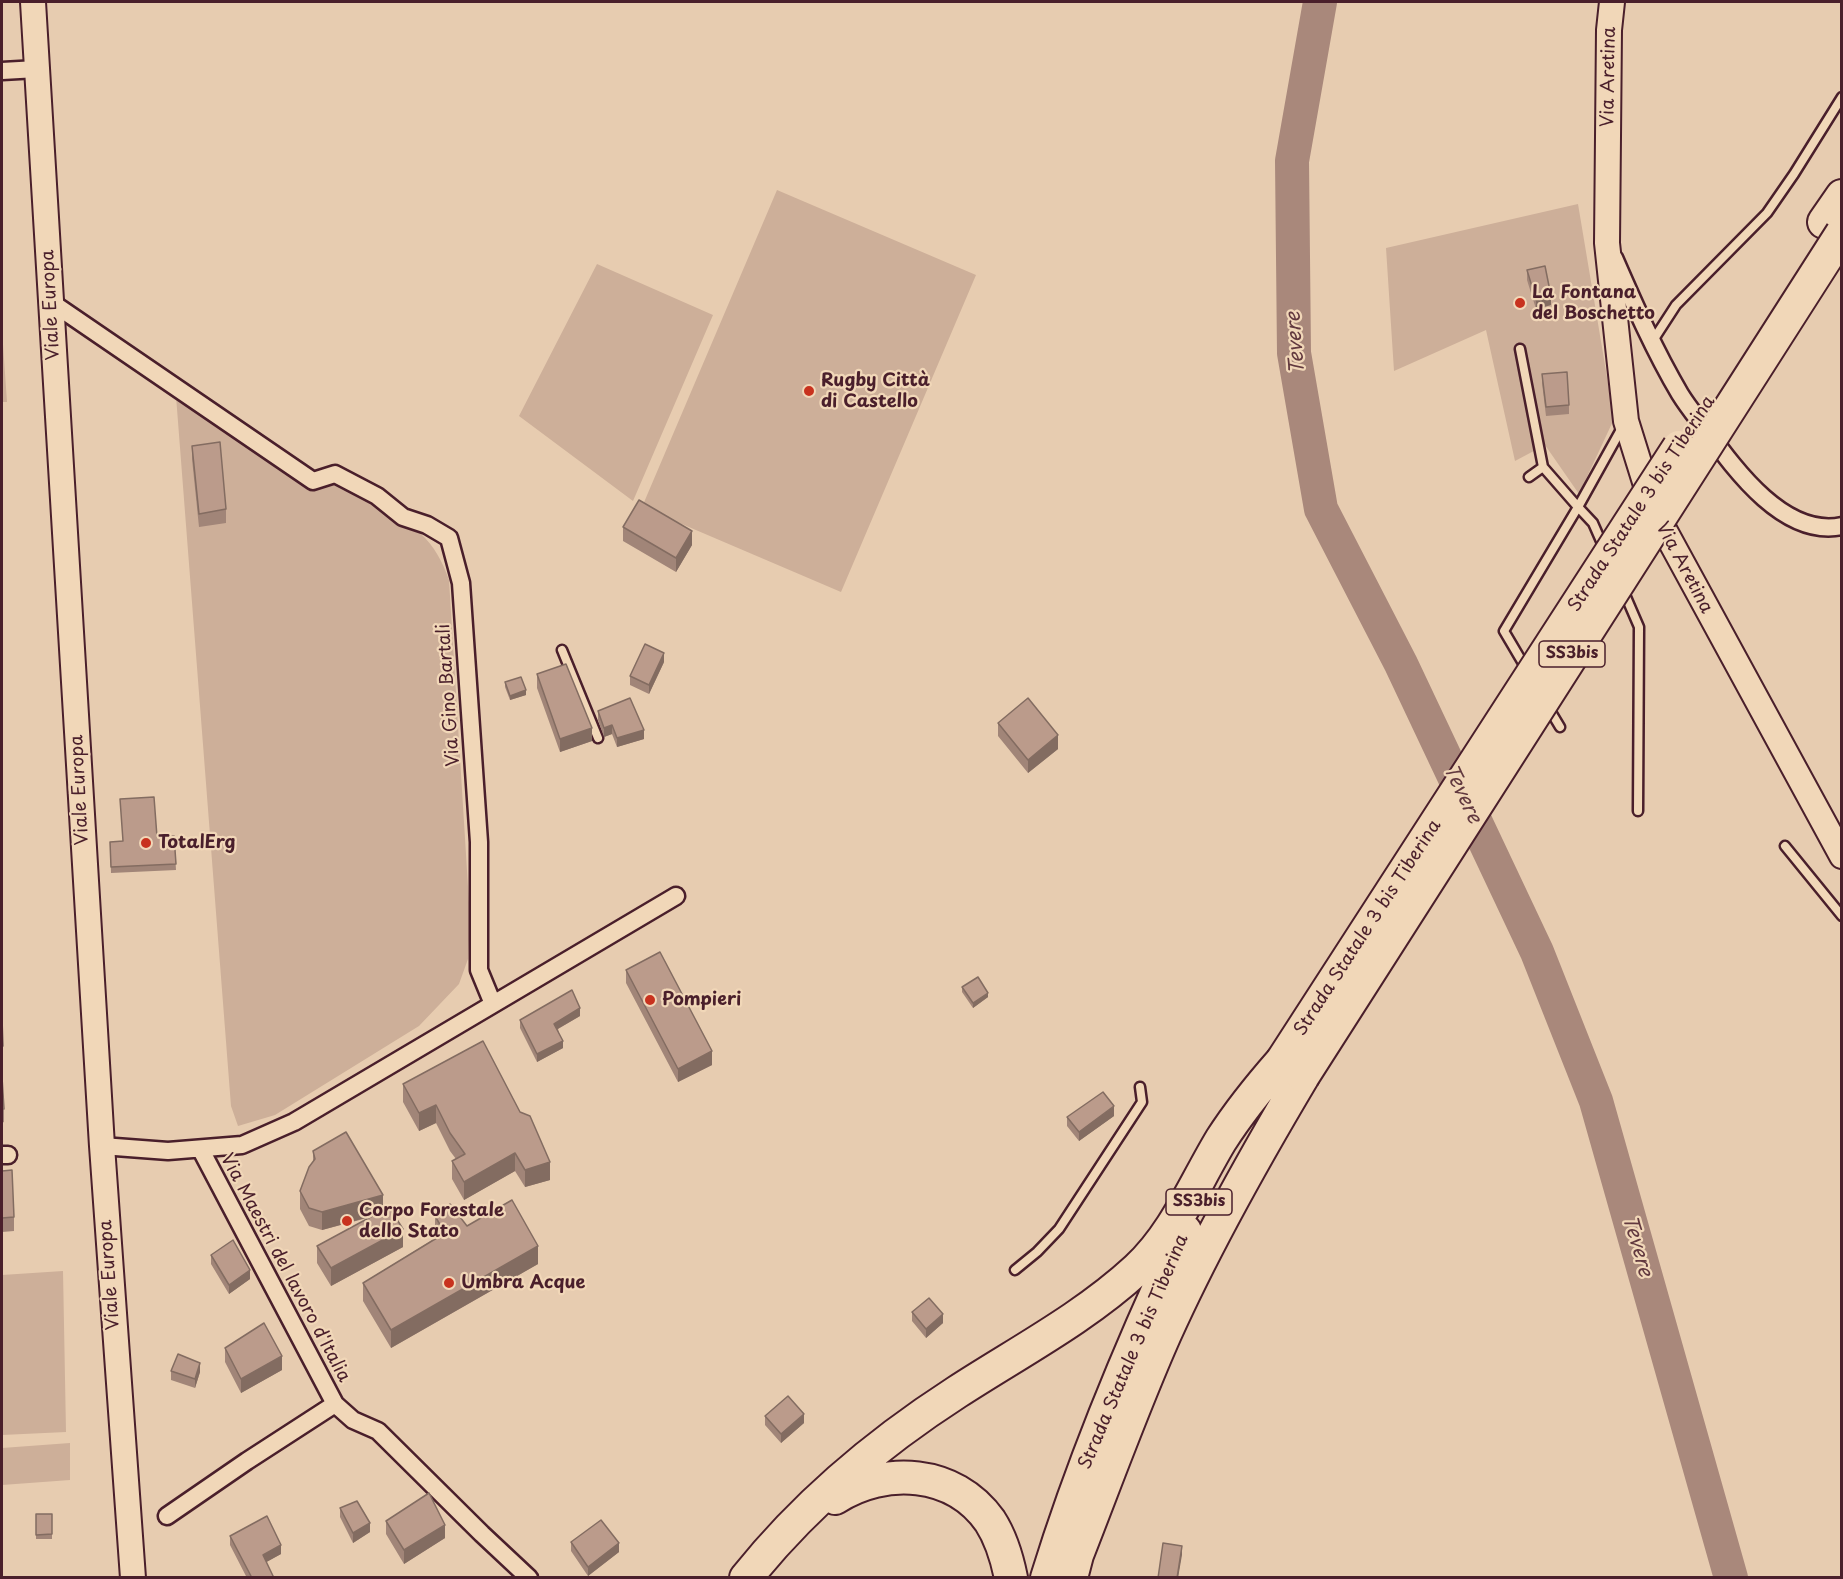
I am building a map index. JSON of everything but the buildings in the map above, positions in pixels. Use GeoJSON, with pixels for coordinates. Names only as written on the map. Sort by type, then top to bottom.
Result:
{"type":"FeatureCollection","features":[{"type":"Feature","properties":{"kind":"highway","name":"Strada Statale 3 bis Tiberina"},"geometry":{"type":"LineString","coordinates":[[1074,1570],[1142,1356],[1211,1178],[1292,1068],[1833,228],[1842,195]]}},
{"type":"Feature","properties":{"kind":"highway"},"geometry":{"type":"LineString","coordinates":[[746,1578],[797,1522],[884,1443],[955,1393],[1088,1308],[1139,1267],[1168,1233],[1233,1122],[1292,1068]]}},
{"type":"Feature","properties":{"kind":"highway","name":"Strada Statale 3 bis Tiberina"},"geometry":{"type":"LineString","coordinates":[[1047,1578],[1074,1495],[1142,1356]]}},
{"type":"Feature","properties":{"kind":"highway"},"geometry":{"type":"LineString","coordinates":[[797,1522],[840,1495],[879,1478],[901,1476],[933,1481],[950,1487],[972,1502],[991,1523],[1003,1549],[1011,1578]]}},
{"type":"Feature","properties":{"kind":"main road","name":"Viale Europa"},"geometry":{"type":"LineString","coordinates":[[33,2],[102,1146],[133,1578]]}},
{"type":"Feature","properties":{"kind":"main road","name":"Via Aretina"},"geometry":{"type":"LineString","coordinates":[[1612,2],[1607,243],[1626,421],[1654,511],[1842,856]]}},
{"type":"Feature","properties":{"kind":"street"},"geometry":{"type":"LineString","coordinates":[[2,71],[37,69]]}},
{"type":"Feature","properties":{"kind":"street"},"geometry":{"type":"LineString","coordinates":[[1607,243],[1651,342],[1681,396],[1729,460],[1762,497],[1797,520],[1821,528],[1842,526]]}},
{"type":"Feature","properties":{"kind":"street","name":"Via Gino Bartali"},"geometry":{"type":"LineString","coordinates":[[51,302],[313,481],[335,474],[377,496],[403,517],[427,525],[449,538],[461,584],[478,842],[479,970],[493,1004]]}},
{"type":"Feature","properties":{"kind":"street"},"geometry":{"type":"LineString","coordinates":[[102,1146],[168,1151],[242,1145],[294,1122],[676,896]]}},
{"type":"Feature","properties":{"kind":"street","name":"Via Maestri del lavoro d'Italia"},"geometry":{"type":"LineString","coordinates":[[201,1150],[335,1404],[353,1420],[378,1431],[402,1452],[446,1499],[529,1578]]}},
{"type":"Feature","properties":{"kind":"street","name":"Via Maestri del lavoro d'Italia"},"geometry":{"type":"LineString","coordinates":[[167,1516],[335,1404]]}},
{"type":"Feature","properties":{"kind":"lane"},"geometry":{"type":"LineString","coordinates":[[1651,342],[1676,305],[1767,213],[1842,97]]}},
{"type":"Feature","properties":{"kind":"lane"},"geometry":{"type":"LineString","coordinates":[[1520,350],[1543,467],[1593,523],[1611,565]]}},
{"type":"Feature","properties":{"kind":"lane"},"geometry":{"type":"LineString","coordinates":[[1560,727],[1504,631],[1626,421]]}},
{"type":"Feature","properties":{"kind":"lane"},"geometry":{"type":"LineString","coordinates":[[1530,477],[1543,467]]}},
{"type":"Feature","properties":{"kind":"lane"},"geometry":{"type":"LineString","coordinates":[[1616,575],[1639,627],[1638,811]]}},
{"type":"Feature","properties":{"kind":"lane"},"geometry":{"type":"LineString","coordinates":[[562,650],[598,738]]}},
{"type":"Feature","properties":{"kind":"lane"},"geometry":{"type":"LineString","coordinates":[[1785,846],[1842,916]]}},
{"type":"Feature","properties":{"kind":"lane"},"geometry":{"type":"LineString","coordinates":[[1015,1270],[1037,1252],[1059,1229],[1142,1102],[1140,1087]]}},
{"type":"Feature","properties":{"kind":"shaded area","name":"Rugby Città di Castello"},"geometry":{"type":"Polygon","coordinates":[[[777,190],[976,275],[841,592],[642,507],[777,190]]]}},
{"type":"Feature","properties":{"kind":"shaded area"},"geometry":{"type":"Polygon","coordinates":[[[1578,204],[1614,419],[1579,494],[1545,445],[1515,461],[1486,330],[1394,371],[1386,248],[1578,204]]]}},
{"type":"Feature","properties":{"kind":"shaded area"},"geometry":{"type":"Polygon","coordinates":[[[597,264],[713,315],[633,501],[519,416],[597,264]]]}},
{"type":"Feature","properties":{"kind":"shaded area"},"geometry":{"type":"Polygon","coordinates":[[[2,330],[7,402],[2,402],[2,330]]]}},
{"type":"Feature","properties":{"kind":"shaded area"},"geometry":{"type":"Polygon","coordinates":[[[176,396],[411,525],[434,549],[449,580],[470,919],[468,959],[459,984],[419,1026],[275,1115],[238,1126],[231,1106],[176,396]]]}},
{"type":"Feature","properties":{"kind":"shaded area"},"geometry":{"type":"Polygon","coordinates":[[[63,1271],[66,1432],[2,1435],[2,1275],[63,1271]]]}},
{"type":"Feature","properties":{"kind":"shaded area"},"geometry":{"type":"Polygon","coordinates":[[[70,1443],[70,1480],[2,1485],[2,1448],[70,1443]]]}},
{"type":"Feature","properties":{"kind":"waterway","name":"Tevere"},"geometry":{"type":"LineString","coordinates":[[1320,2],[1292,161],[1294,353],[1321,509],[1401,664],[1537,952],[1596,1101],[1731,1578]]}},
{"type":"Feature","properties":{"kind":"place","name":"La Fontana del Boschetto"},"geometry":{"type":"Point","coordinates":[1520,303]}},
{"type":"Feature","properties":{"kind":"place","name":"Rugby Città di Castello"},"geometry":{"type":"Point","coordinates":[809,391]}},
{"type":"Feature","properties":{"kind":"place","name":"TotalErg"},"geometry":{"type":"Point","coordinates":[146,843]}},
{"type":"Feature","properties":{"kind":"place","name":"Pompieri"},"geometry":{"type":"Point","coordinates":[650,1000]}},
{"type":"Feature","properties":{"kind":"place","name":"Corpo Forestale dello Stato"},"geometry":{"type":"Point","coordinates":[347,1221]}},
{"type":"Feature","properties":{"kind":"place","name":"Umbra Acque"},"geometry":{"type":"Point","coordinates":[449,1283]}}]}
